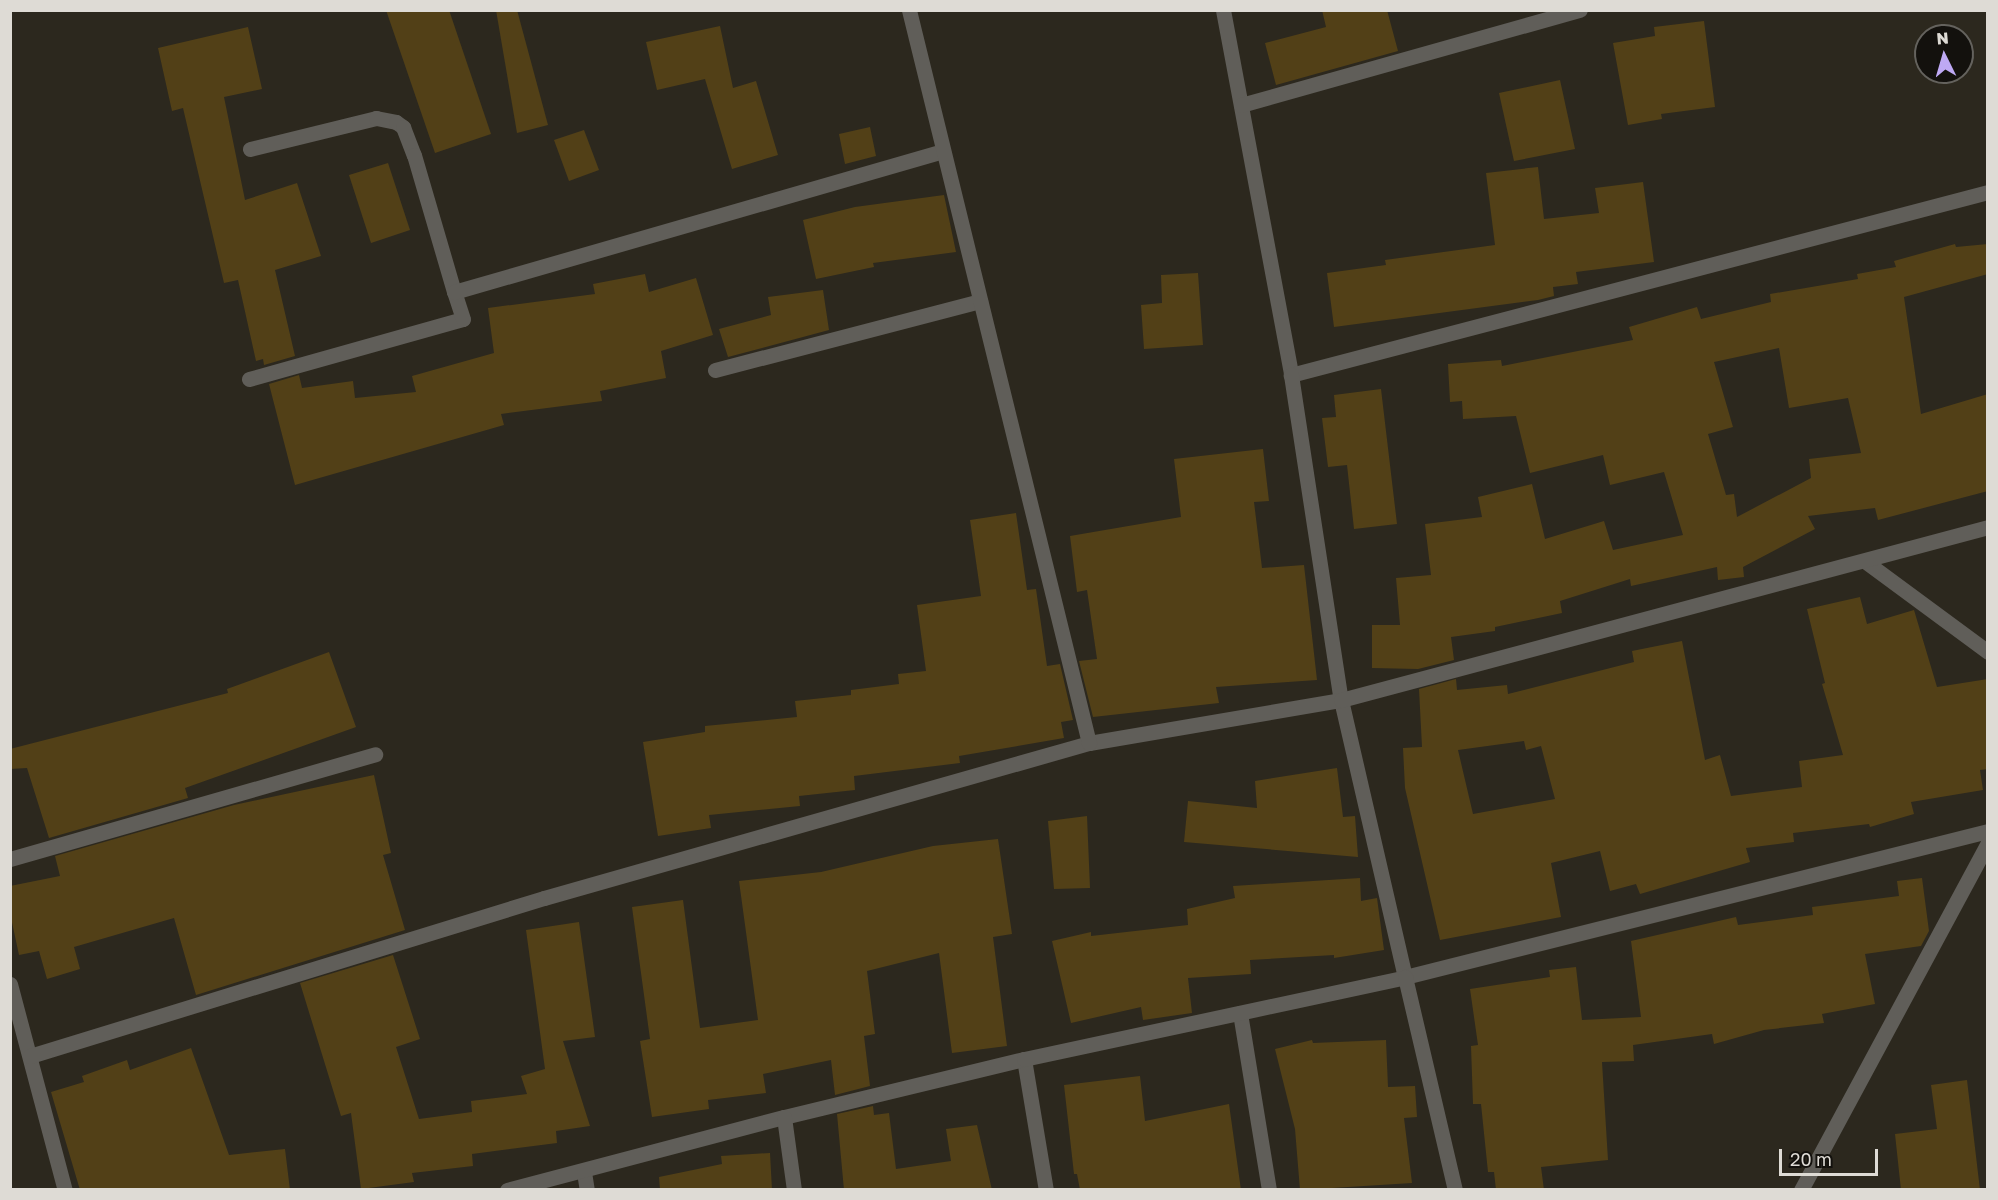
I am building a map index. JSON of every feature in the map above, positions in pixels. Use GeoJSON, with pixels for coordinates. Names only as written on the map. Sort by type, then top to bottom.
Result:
{"type":"FeatureCollection","features":[{"type":"Feature","properties":{"kind":"street"},"geometry":{"type":"LineString","coordinates":[[909,10],[1089,743]]}},
{"type":"Feature","properties":{"kind":"street"},"geometry":{"type":"LineString","coordinates":[[1223,10],[1291,375],[1341,700],[1455,1190]]}},
{"type":"Feature","properties":{"kind":"street"},"geometry":{"type":"LineString","coordinates":[[1241,105],[1580,10]]}},
{"type":"Feature","properties":{"kind":"street"},"geometry":{"type":"LineString","coordinates":[[249,379],[463,319],[414,155],[403,127],[396,122],[376,117],[250,149]]}},
{"type":"Feature","properties":{"kind":"street"},"geometry":{"type":"LineString","coordinates":[[454,292],[943,151]]}},
{"type":"Feature","properties":{"kind":"street"},"geometry":{"type":"LineString","coordinates":[[1291,375],[1988,192]]}},
{"type":"Feature","properties":{"kind":"street"},"geometry":{"type":"LineString","coordinates":[[715,370],[980,300]]}},
{"type":"Feature","properties":{"kind":"street"},"geometry":{"type":"LineString","coordinates":[[30,1056],[544,898],[1089,743],[1341,700],[1866,562],[1988,527]]}},
{"type":"Feature","properties":{"kind":"street"},"geometry":{"type":"LineString","coordinates":[[1866,562],[1988,652]]}},
{"type":"Feature","properties":{"kind":"street"},"geometry":{"type":"LineString","coordinates":[[10,859],[375,754]]}},
{"type":"Feature","properties":{"kind":"street"},"geometry":{"type":"LineString","coordinates":[[507,1190],[584,1172],[784,1117],[1024,1059],[1405,977],[1988,831]]}},
{"type":"Feature","properties":{"kind":"street"},"geometry":{"type":"LineString","coordinates":[[1801,1190],[1988,843]]}},
{"type":"Feature","properties":{"kind":"street"},"geometry":{"type":"LineString","coordinates":[[10,984],[65,1190]]}},
{"type":"Feature","properties":{"kind":"street"},"geometry":{"type":"LineString","coordinates":[[1240,1013],[1269,1190]]}},
{"type":"Feature","properties":{"kind":"street"},"geometry":{"type":"LineString","coordinates":[[1024,1059],[1046,1190]]}},
{"type":"Feature","properties":{"kind":"street"},"geometry":{"type":"LineString","coordinates":[[784,1117],[794,1190]]}},
{"type":"Feature","properties":{"kind":"street"},"geometry":{"type":"LineString","coordinates":[[584,1172],[586,1190]]}},
{"type":"Feature","properties":{"kind":"building"},"geometry":{"type":"Polygon","coordinates":[[[386,10],[449,10],[491,134],[435,153],[386,10]]]}},
{"type":"Feature","properties":{"kind":"building"},"geometry":{"type":"Polygon","coordinates":[[[496,10],[517,10],[548,125],[517,133],[496,10]]]}},
{"type":"Feature","properties":{"kind":"building"},"geometry":{"type":"Polygon","coordinates":[[[1322,10],[1387,10],[1398,51],[1276,85],[1265,43],[1326,27],[1322,10]]]}},
{"type":"Feature","properties":{"kind":"building"},"geometry":{"type":"Polygon","coordinates":[[[1704,21],[1715,107],[1661,114],[1662,119],[1628,125],[1613,43],[1655,36],[1654,27],[1704,21]]]}},
{"type":"Feature","properties":{"kind":"building"},"geometry":{"type":"Polygon","coordinates":[[[720,26],[733,88],[756,81],[778,155],[732,169],[705,79],[657,90],[646,42],[720,26]]]}},
{"type":"Feature","properties":{"kind":"building"},"geometry":{"type":"Polygon","coordinates":[[[248,27],[262,89],[224,97],[245,200],[297,183],[321,256],[275,270],[295,356],[264,365],[263,359],[256,361],[238,280],[224,283],[183,108],[172,111],[158,48],[248,27]]]}},
{"type":"Feature","properties":{"kind":"building"},"geometry":{"type":"Polygon","coordinates":[[[1560,80],[1575,149],[1514,161],[1499,93],[1560,80]]]}},
{"type":"Feature","properties":{"kind":"building"},"geometry":{"type":"Polygon","coordinates":[[[870,127],[876,156],[845,164],[839,134],[870,127]]]}},
{"type":"Feature","properties":{"kind":"building"},"geometry":{"type":"Polygon","coordinates":[[[584,130],[599,170],[569,181],[554,140],[584,130]]]}},
{"type":"Feature","properties":{"kind":"building"},"geometry":{"type":"Polygon","coordinates":[[[388,163],[410,230],[371,243],[349,175],[388,163]]]}},
{"type":"Feature","properties":{"kind":"building"},"geometry":{"type":"Polygon","coordinates":[[[1538,167],[1544,219],[1599,213],[1595,188],[1643,182],[1654,262],[1576,272],[1578,284],[1553,287],[1554,296],[1538,300],[1334,327],[1327,273],[1386,265],[1385,260],[1495,245],[1486,173],[1538,167]]]}},
{"type":"Feature","properties":{"kind":"building"},"geometry":{"type":"Polygon","coordinates":[[[944,195],[956,252],[873,263],[874,267],[816,279],[803,220],[855,207],[944,195]]]}},
{"type":"Feature","properties":{"kind":"building"},"geometry":{"type":"Polygon","coordinates":[[[1955,244],[1956,247],[1988,244],[1988,274],[1904,297],[1921,414],[1988,394],[1988,491],[1878,520],[1875,508],[1808,516],[1815,529],[1743,567],[1744,577],[1718,580],[1717,567],[1631,586],[1630,579],[1560,601],[1562,613],[1495,627],[1495,631],[1451,637],[1454,660],[1418,669],[1372,668],[1372,625],[1400,625],[1396,578],[1431,575],[1425,524],[1482,517],[1478,497],[1532,484],[1545,539],[1604,521],[1613,550],[1683,535],[1664,472],[1610,485],[1603,455],[1530,473],[1516,416],[1463,419],[1462,401],[1450,402],[1448,364],[1501,360],[1502,366],[1633,340],[1629,327],[1697,307],[1701,319],[1771,302],[1770,294],[1858,279],[1857,274],[1896,267],[1894,261],[1955,244]],[[1779,348],[1714,362],[1733,427],[1708,434],[1726,495],[1734,494],[1737,517],[1811,478],[1809,459],[1861,453],[1848,398],[1789,408],[1779,348]]]}},
{"type":"Feature","properties":{"kind":"building"},"geometry":{"type":"Polygon","coordinates":[[[1198,273],[1203,345],[1144,349],[1141,305],[1162,303],[1161,275],[1198,273]]]}},
{"type":"Feature","properties":{"kind":"building"},"geometry":{"type":"Polygon","coordinates":[[[645,274],[649,292],[696,278],[713,335],[661,351],[666,378],[600,391],[602,401],[501,414],[504,425],[295,485],[269,384],[299,375],[302,388],[353,381],[355,398],[416,392],[412,376],[494,353],[488,308],[595,294],[593,284],[645,274]]]}},
{"type":"Feature","properties":{"kind":"building"},"geometry":{"type":"Polygon","coordinates":[[[823,290],[829,330],[728,357],[719,329],[771,315],[768,297],[823,290]]]}},
{"type":"Feature","properties":{"kind":"building"},"geometry":{"type":"Polygon","coordinates":[[[1381,389],[1397,524],[1354,529],[1347,465],[1328,467],[1322,418],[1336,417],[1334,395],[1381,389]]]}},
{"type":"Feature","properties":{"kind":"building"},"geometry":{"type":"Polygon","coordinates":[[[1263,449],[1269,501],[1254,502],[1262,568],[1304,565],[1317,680],[1216,687],[1219,703],[1093,717],[1079,661],[1097,659],[1087,590],[1077,592],[1070,536],[1181,517],[1174,459],[1263,449]]]}},
{"type":"Feature","properties":{"kind":"building"},"geometry":{"type":"Polygon","coordinates":[[[1016,513],[1027,590],[1036,589],[1047,666],[1060,664],[1073,720],[1061,722],[1064,738],[959,756],[960,763],[854,776],[855,790],[799,796],[800,806],[709,815],[711,828],[658,836],[643,742],[705,732],[705,726],[797,717],[795,701],[851,695],[851,690],[899,684],[898,674],[926,671],[917,605],[981,596],[970,520],[1016,513]]]}},
{"type":"Feature","properties":{"kind":"building"},"geometry":{"type":"Polygon","coordinates":[[[1860,597],[1867,624],[1914,610],[1937,687],[1988,679],[1988,769],[1980,770],[1983,790],[1911,802],[1914,814],[1870,827],[1869,824],[1793,833],[1794,842],[1746,848],[1750,862],[1640,894],[1636,884],[1610,891],[1600,851],[1551,863],[1561,917],[1440,940],[1405,788],[1403,748],[1422,747],[1419,689],[1456,679],[1457,690],[1507,685],[1508,694],[1634,662],[1632,651],[1682,641],[1705,760],[1720,755],[1731,796],[1802,787],[1799,761],[1843,755],[1822,684],[1825,683],[1807,609],[1860,597]],[[1524,741],[1458,750],[1473,814],[1555,799],[1541,746],[1526,750],[1524,741]]]}},
{"type":"Feature","properties":{"kind":"building"},"geometry":{"type":"Polygon","coordinates":[[[329,652],[356,727],[185,788],[188,798],[49,838],[27,768],[10,769],[10,749],[228,693],[227,689],[329,652]]]}},
{"type":"Feature","properties":{"kind":"building"},"geometry":{"type":"Polygon","coordinates":[[[1337,768],[1343,817],[1355,816],[1358,857],[1184,842],[1188,801],[1257,808],[1255,781],[1337,768]]]}},
{"type":"Feature","properties":{"kind":"building"},"geometry":{"type":"Polygon","coordinates":[[[374,775],[391,853],[383,855],[405,930],[196,995],[174,918],[74,947],[80,969],[47,979],[39,951],[19,955],[10,913],[10,886],[60,876],[55,856],[234,805],[374,775]]]}},
{"type":"Feature","properties":{"kind":"building"},"geometry":{"type":"Polygon","coordinates":[[[1087,816],[1090,888],[1054,889],[1048,821],[1087,816]]]}},
{"type":"Feature","properties":{"kind":"building"},"geometry":{"type":"Polygon","coordinates":[[[998,839],[1012,934],[993,937],[1007,1046],[952,1053],[939,953],[867,971],[875,1034],[864,1036],[870,1086],[835,1095],[831,1060],[763,1074],[766,1093],[708,1100],[709,1109],[652,1117],[640,1041],[650,1039],[632,907],[683,900],[700,1028],[758,1020],[739,881],[821,872],[933,846],[998,839]]]}},
{"type":"Feature","properties":{"kind":"building"},"geometry":{"type":"Polygon","coordinates":[[[1360,878],[1361,901],[1377,898],[1384,950],[1334,958],[1334,955],[1250,960],[1251,974],[1188,978],[1192,1013],[1143,1020],[1141,1007],[1071,1023],[1052,941],[1091,932],[1091,936],[1188,925],[1187,909],[1235,898],[1233,886],[1360,878]]]}},
{"type":"Feature","properties":{"kind":"building"},"geometry":{"type":"Polygon","coordinates":[[[1922,878],[1929,931],[1921,946],[1865,954],[1875,1004],[1822,1014],[1824,1023],[1764,1030],[1714,1044],[1712,1034],[1633,1045],[1634,1061],[1602,1062],[1608,1160],[1541,1167],[1544,1190],[1496,1190],[1494,1172],[1488,1172],[1481,1104],[1473,1104],[1471,1046],[1478,1045],[1470,989],[1550,977],[1549,970],[1576,967],[1582,1020],[1641,1017],[1631,941],[1736,917],[1738,925],[1813,915],[1812,907],[1899,896],[1897,881],[1922,878]]]}},
{"type":"Feature","properties":{"kind":"building"},"geometry":{"type":"Polygon","coordinates":[[[579,922],[595,1037],[563,1041],[590,1126],[556,1131],[557,1143],[472,1154],[473,1166],[412,1173],[414,1182],[361,1189],[351,1113],[341,1116],[300,983],[393,955],[420,1039],[396,1047],[419,1119],[472,1112],[471,1101],[527,1094],[521,1076],[545,1069],[526,930],[579,922]]]}},
{"type":"Feature","properties":{"kind":"building"},"geometry":{"type":"Polygon","coordinates":[[[1312,1040],[1313,1043],[1386,1040],[1388,1087],[1415,1086],[1417,1117],[1404,1118],[1412,1183],[1300,1190],[1295,1129],[1275,1049],[1312,1040]]]}},
{"type":"Feature","properties":{"kind":"building"},"geometry":{"type":"Polygon","coordinates":[[[191,1048],[229,1155],[285,1149],[290,1190],[80,1190],[51,1092],[84,1082],[82,1076],[127,1060],[130,1070],[191,1048]]]}},
{"type":"Feature","properties":{"kind":"building"},"geometry":{"type":"Polygon","coordinates":[[[1140,1076],[1145,1121],[1229,1104],[1241,1190],[1080,1190],[1077,1174],[1074,1174],[1064,1085],[1140,1076]]]}},
{"type":"Feature","properties":{"kind":"building"},"geometry":{"type":"Polygon","coordinates":[[[1967,1080],[1980,1190],[1901,1190],[1895,1134],[1937,1129],[1931,1085],[1967,1080]]]}},
{"type":"Feature","properties":{"kind":"building"},"geometry":{"type":"Polygon","coordinates":[[[873,1106],[874,1115],[889,1113],[896,1169],[951,1161],[946,1129],[977,1125],[992,1190],[844,1190],[837,1114],[873,1106]]]}},
{"type":"Feature","properties":{"kind":"building"},"geometry":{"type":"Polygon","coordinates":[[[770,1153],[772,1190],[660,1190],[659,1177],[722,1164],[721,1156],[770,1153]]]}}]}
